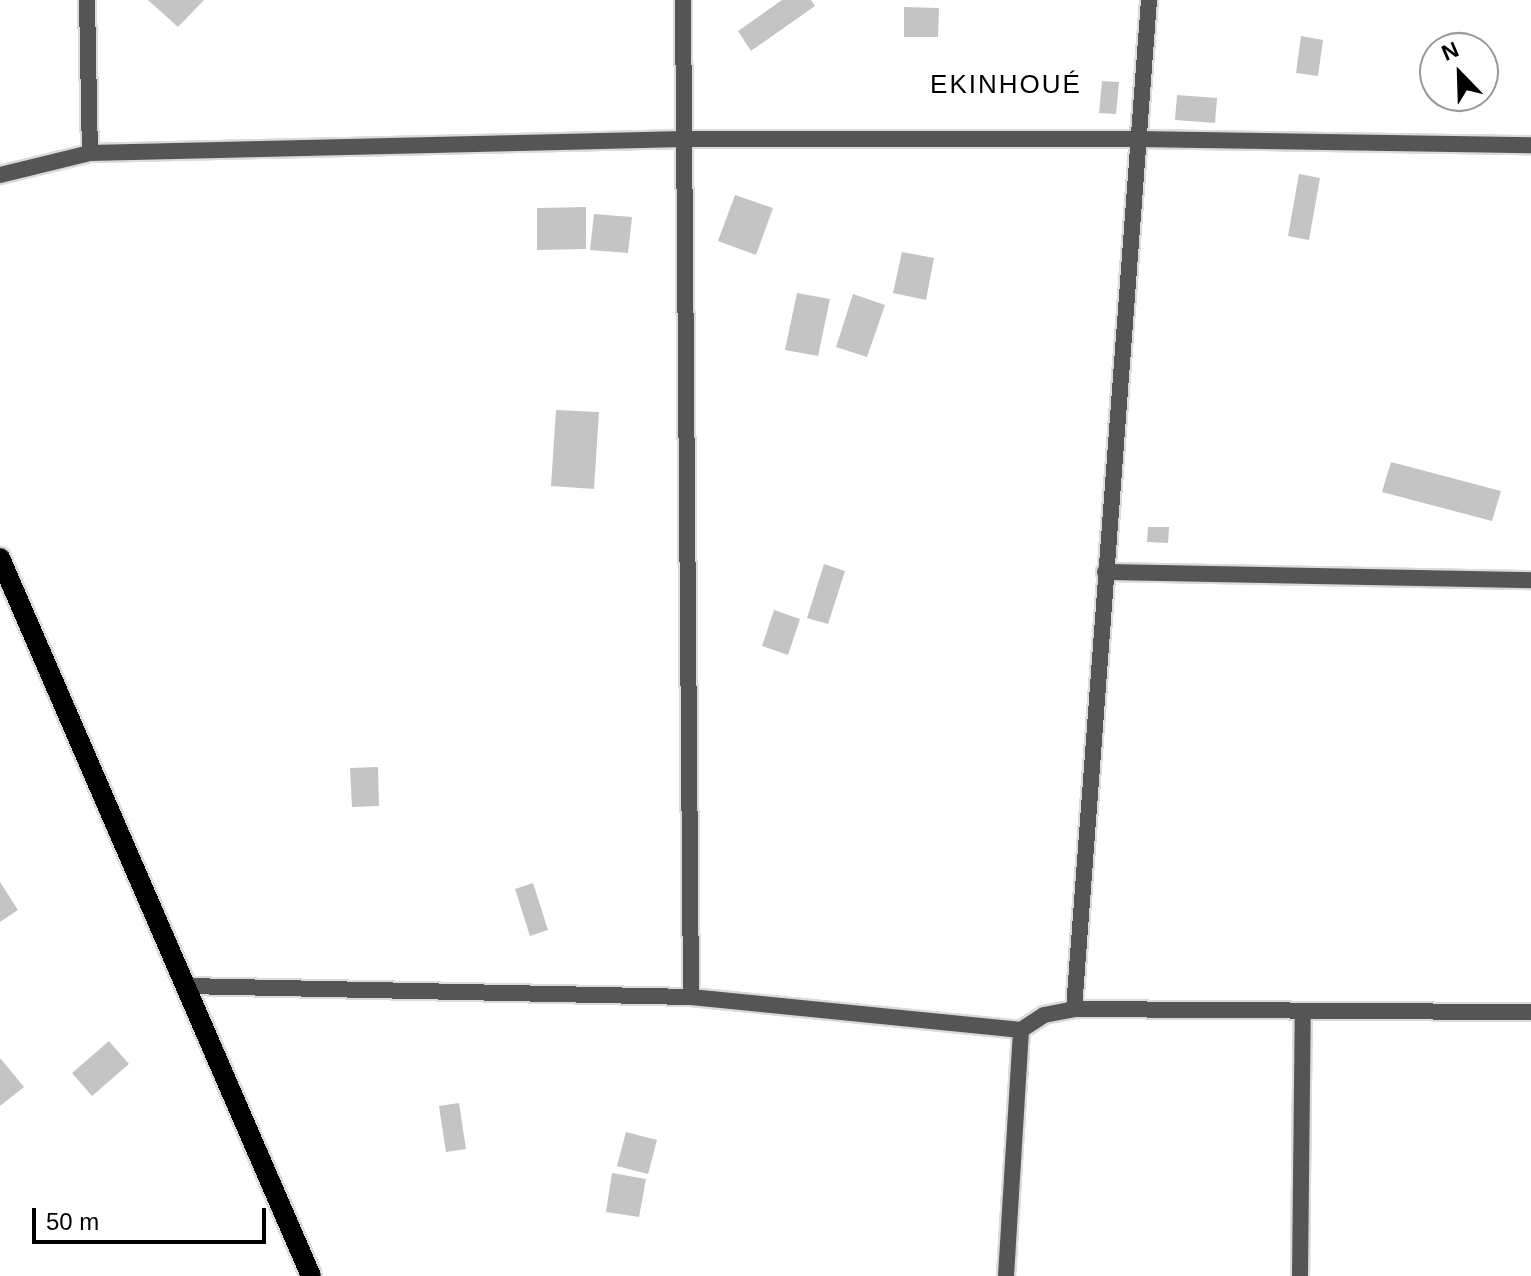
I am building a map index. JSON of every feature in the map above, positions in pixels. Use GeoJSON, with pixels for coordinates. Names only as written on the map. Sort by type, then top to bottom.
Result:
{"type":"FeatureCollection","features":[{"type":"Feature","properties":{"kind":"main road"},"geometry":{"type":"LineString","coordinates":[[0,558],[311,1276]]}},
{"type":"Feature","properties":{"kind":"street"},"geometry":{"type":"LineString","coordinates":[[87,0],[90,153]]}},
{"type":"Feature","properties":{"kind":"street"},"geometry":{"type":"LineString","coordinates":[[683,0],[691,997]]}},
{"type":"Feature","properties":{"kind":"street"},"geometry":{"type":"LineString","coordinates":[[1074,1009],[1149,0]]}},
{"type":"Feature","properties":{"kind":"street"},"geometry":{"type":"LineString","coordinates":[[0,175],[90,153],[684,139],[1137,139],[1531,145]]}},
{"type":"Feature","properties":{"kind":"street"},"geometry":{"type":"LineString","coordinates":[[1105,572],[1531,580]]}},
{"type":"Feature","properties":{"kind":"street"},"geometry":{"type":"LineString","coordinates":[[186,986],[691,997],[1021,1030],[1044,1015],[1074,1009],[1531,1012]]}},
{"type":"Feature","properties":{"kind":"street"},"geometry":{"type":"LineString","coordinates":[[1300,1276],[1303,1011]]}},
{"type":"Feature","properties":{"kind":"street"},"geometry":{"type":"LineString","coordinates":[[1006,1276],[1021,1030]]}},
{"type":"Feature","properties":{"kind":"building"},"geometry":{"type":"Polygon","coordinates":[[[148,0],[204,0],[178,27],[148,0]]]}},
{"type":"Feature","properties":{"kind":"building"},"geometry":{"type":"Polygon","coordinates":[[[782,0],[811,0],[815,6],[751,51],[738,31],[782,0]]]}},
{"type":"Feature","properties":{"kind":"building"},"geometry":{"type":"Polygon","coordinates":[[[904,7],[939,8],[938,37],[904,37],[904,7]]]}},
{"type":"Feature","properties":{"kind":"building"},"geometry":{"type":"Polygon","coordinates":[[[1301,36],[1323,40],[1318,76],[1296,73],[1301,36]]]}},
{"type":"Feature","properties":{"kind":"building"},"geometry":{"type":"Polygon","coordinates":[[[1102,81],[1119,82],[1116,114],[1099,113],[1102,81]]]}},
{"type":"Feature","properties":{"kind":"building"},"geometry":{"type":"Polygon","coordinates":[[[1177,95],[1217,98],[1215,123],[1175,120],[1177,95]]]}},
{"type":"Feature","properties":{"kind":"building"},"geometry":{"type":"Polygon","coordinates":[[[1299,174],[1320,178],[1309,240],[1288,236],[1299,174]]]}},
{"type":"Feature","properties":{"kind":"building"},"geometry":{"type":"Polygon","coordinates":[[[735,195],[773,208],[756,255],[718,241],[735,195]]]}},
{"type":"Feature","properties":{"kind":"building"},"geometry":{"type":"Polygon","coordinates":[[[586,207],[586,249],[537,250],[537,208],[586,207]]]}},
{"type":"Feature","properties":{"kind":"building"},"geometry":{"type":"Polygon","coordinates":[[[594,214],[632,217],[628,253],[590,250],[594,214]]]}},
{"type":"Feature","properties":{"kind":"building"},"geometry":{"type":"Polygon","coordinates":[[[902,252],[934,258],[926,300],[893,293],[902,252]]]}},
{"type":"Feature","properties":{"kind":"building"},"geometry":{"type":"Polygon","coordinates":[[[797,293],[830,299],[818,356],[785,350],[797,293]]]}},
{"type":"Feature","properties":{"kind":"building"},"geometry":{"type":"Polygon","coordinates":[[[853,294],[885,305],[867,357],[836,347],[853,294]]]}},
{"type":"Feature","properties":{"kind":"building"},"geometry":{"type":"Polygon","coordinates":[[[556,410],[599,412],[594,489],[551,486],[556,410]]]}},
{"type":"Feature","properties":{"kind":"building"},"geometry":{"type":"Polygon","coordinates":[[[1391,462],[1501,491],[1492,521],[1382,492],[1391,462]]]}},
{"type":"Feature","properties":{"kind":"building"},"geometry":{"type":"Polygon","coordinates":[[[1148,527],[1169,527],[1168,543],[1147,542],[1148,527]]]}},
{"type":"Feature","properties":{"kind":"building"},"geometry":{"type":"Polygon","coordinates":[[[824,564],[845,571],[828,624],[807,618],[824,564]]]}},
{"type":"Feature","properties":{"kind":"building"},"geometry":{"type":"Polygon","coordinates":[[[774,610],[800,619],[788,655],[762,646],[774,610]]]}},
{"type":"Feature","properties":{"kind":"building"},"geometry":{"type":"Polygon","coordinates":[[[378,767],[379,806],[352,807],[350,768],[378,767]]]}},
{"type":"Feature","properties":{"kind":"building"},"geometry":{"type":"Polygon","coordinates":[[[0,882],[18,910],[0,922],[0,882]]]}},
{"type":"Feature","properties":{"kind":"building"},"geometry":{"type":"Polygon","coordinates":[[[533,883],[548,930],[530,936],[515,889],[533,883]]]}},
{"type":"Feature","properties":{"kind":"building"},"geometry":{"type":"Polygon","coordinates":[[[109,1041],[129,1064],[92,1096],[72,1073],[109,1041]]]}},
{"type":"Feature","properties":{"kind":"building"},"geometry":{"type":"Polygon","coordinates":[[[0,1058],[24,1087],[0,1106],[0,1058]]]}},
{"type":"Feature","properties":{"kind":"building"},"geometry":{"type":"Polygon","coordinates":[[[459,1103],[466,1149],[446,1152],[439,1106],[459,1103]]]}},
{"type":"Feature","properties":{"kind":"building"},"geometry":{"type":"Polygon","coordinates":[[[626,1132],[657,1140],[648,1174],[617,1166],[626,1132]]]}},
{"type":"Feature","properties":{"kind":"building"},"geometry":{"type":"Polygon","coordinates":[[[612,1173],[646,1179],[639,1217],[606,1212],[612,1173]]]}},
{"type":"Feature","properties":{"kind":"district","name":"EKINHOUÉ"},"geometry":{"type":"Point","coordinates":[1006,85]}}]}
